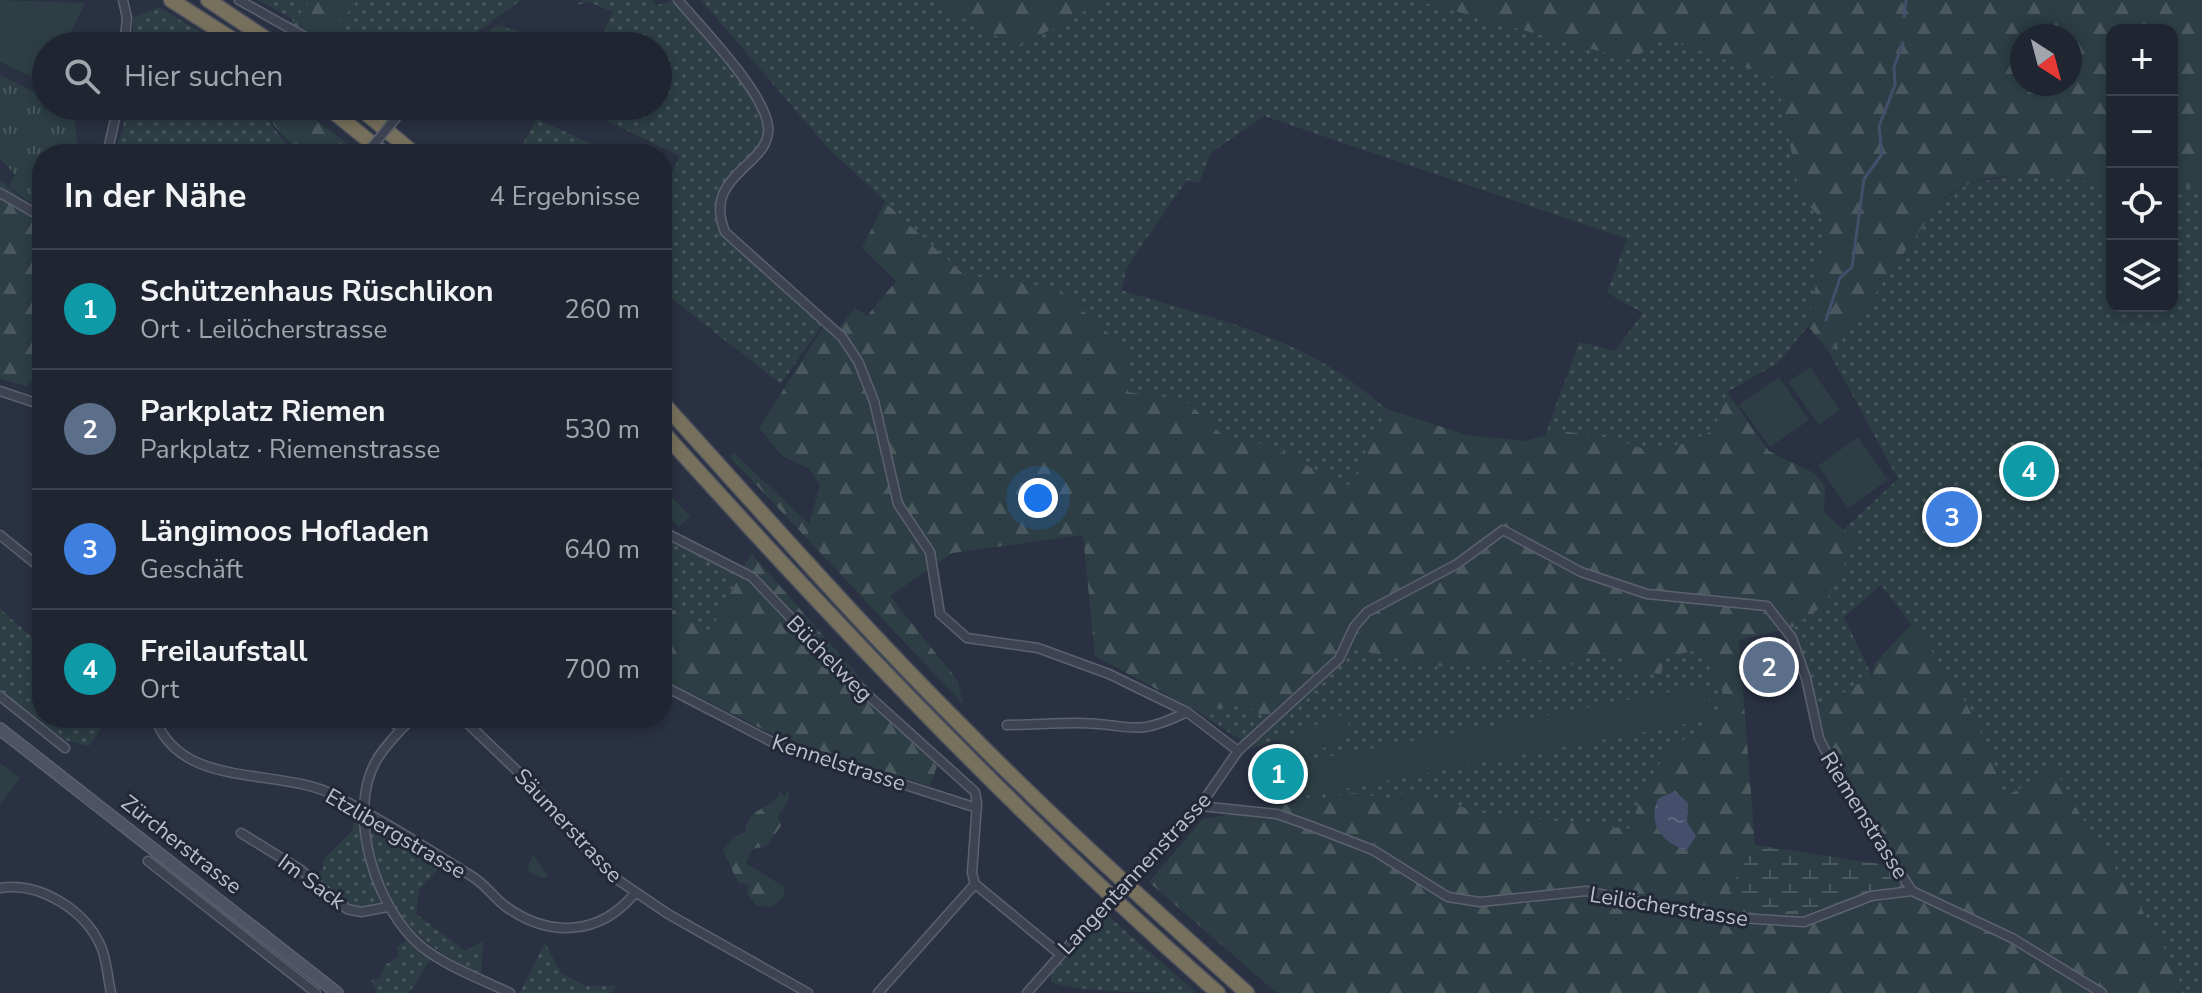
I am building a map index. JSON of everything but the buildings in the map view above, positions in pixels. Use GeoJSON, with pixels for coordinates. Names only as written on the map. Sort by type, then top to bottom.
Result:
{"type":"FeatureCollection","features":[{"type":"Feature","properties":{"kind":"highway"},"geometry":{"type":"LineString","coordinates":[[171,0],[221,32]]}},
{"type":"Feature","properties":{"kind":"highway"},"geometry":{"type":"LineString","coordinates":[[208,0],[256,32]]}},
{"type":"Feature","properties":{"kind":"highway"},"geometry":{"type":"LineString","coordinates":[[343,120],[373,144]]}},
{"type":"Feature","properties":{"kind":"highway"},"geometry":{"type":"LineString","coordinates":[[374,120],[403,144]]}},
{"type":"Feature","properties":{"kind":"highway"},"geometry":{"type":"LineString","coordinates":[[672,413],[826,584],[958,722],[1076,838],[1247,993]]}},
{"type":"Feature","properties":{"kind":"highway"},"geometry":{"type":"LineString","coordinates":[[672,442],[937,729],[1072,861],[1218,993]]}},
{"type":"Feature","properties":{"kind":"highway"},"geometry":{"type":"LineString","coordinates":[[1220,969],[1254,993]]}},
{"type":"Feature","properties":{"kind":"main road","name":"Zürcherstrasse"},"geometry":{"type":"LineString","coordinates":[[0,729],[337,993]]}},
{"type":"Feature","properties":{"kind":"street"},"geometry":{"type":"LineString","coordinates":[[123,0],[127,18],[126,32]]}},
{"type":"Feature","properties":{"kind":"street"},"geometry":{"type":"LineString","coordinates":[[239,0],[296,32]]}},
{"type":"Feature","properties":{"kind":"street"},"geometry":{"type":"LineString","coordinates":[[678,0],[738,72],[765,112],[768,127],[768,139],[724,191],[718,216],[725,232],[842,337],[858,361],[874,401],[898,504],[930,552],[940,614],[967,638],[1038,648],[1109,674],[1187,712],[1238,751]]}},
{"type":"Feature","properties":{"kind":"street"},"geometry":{"type":"LineString","coordinates":[[109,144],[115,120]]}},
{"type":"Feature","properties":{"kind":"street"},"geometry":{"type":"LineString","coordinates":[[374,144],[394,120]]}},
{"type":"Feature","properties":{"kind":"street"},"geometry":{"type":"LineString","coordinates":[[0,193],[32,211]]}},
{"type":"Feature","properties":{"kind":"street"},"geometry":{"type":"LineString","coordinates":[[0,391],[32,402]]}},
{"type":"Feature","properties":{"kind":"street","name":"Langentannenstrasse"},"geometry":{"type":"LineString","coordinates":[[1027,993],[1200,806],[1238,751],[1339,659],[1354,627],[1367,612],[1457,564],[1503,530],[1581,572],[1647,594],[1767,606]]}},
{"type":"Feature","properties":{"kind":"street"},"geometry":{"type":"LineString","coordinates":[[0,535],[32,561]]}},
{"type":"Feature","properties":{"kind":"street","name":"Büchelweg"},"geometry":{"type":"LineString","coordinates":[[672,536],[752,577],[839,669],[975,792],[977,808]]}},
{"type":"Feature","properties":{"kind":"street","name":"Riemenstrasse"},"geometry":{"type":"LineString","coordinates":[[1767,606],[1792,638],[1806,678],[1819,738],[1840,780],[1912,891]]}},
{"type":"Feature","properties":{"kind":"street","name":"Kennelstrasse"},"geometry":{"type":"LineString","coordinates":[[672,691],[774,743],[977,808]]}},
{"type":"Feature","properties":{"kind":"street"},"geometry":{"type":"LineString","coordinates":[[0,696],[32,722]]}},
{"type":"Feature","properties":{"kind":"street"},"geometry":{"type":"LineString","coordinates":[[1007,725],[1080,723],[1137,731],[1160,725],[1187,712]]}},
{"type":"Feature","properties":{"kind":"street"},"geometry":{"type":"LineString","coordinates":[[40,728],[65,748]]}},
{"type":"Feature","properties":{"kind":"street","name":"Etzlibergstrasse"},"geometry":{"type":"LineString","coordinates":[[160,728],[167,744],[196,761],[236,775],[311,784],[471,876],[511,910],[539,922],[582,928],[600,923],[635,893]]}},
{"type":"Feature","properties":{"kind":"street","name":"Säumerstrasse"},"geometry":{"type":"LineString","coordinates":[[472,728],[544,797],[587,850],[635,893],[808,993]]}},
{"type":"Feature","properties":{"kind":"street"},"geometry":{"type":"LineString","coordinates":[[401,729],[373,768],[365,793],[369,863],[388,907],[409,935],[428,951],[510,993]]}},
{"type":"Feature","properties":{"kind":"street","name":"Leilöcherstrasse"},"geometry":{"type":"LineString","coordinates":[[1200,806],[1277,814],[1373,850],[1448,897],[1480,902],[1586,891],[1706,916],[1804,922],[1830,915],[1871,896],[1912,891]]}},
{"type":"Feature","properties":{"kind":"street"},"geometry":{"type":"LineString","coordinates":[[977,808],[972,873],[975,884],[1060,954]]}},
{"type":"Feature","properties":{"kind":"street","name":"Im Sack"},"geometry":{"type":"LineString","coordinates":[[241,833],[301,870],[347,909],[361,912],[388,907]]}},
{"type":"Feature","properties":{"kind":"street","name":"Zürcherstrasse"},"geometry":{"type":"LineString","coordinates":[[148,861],[316,993]]}},
{"type":"Feature","properties":{"kind":"street"},"geometry":{"type":"LineString","coordinates":[[878,993],[975,884]]}},
{"type":"Feature","properties":{"kind":"street"},"geometry":{"type":"LineString","coordinates":[[0,888],[36,888],[61,901],[98,942],[111,993]]}},
{"type":"Feature","properties":{"kind":"street"},"geometry":{"type":"LineString","coordinates":[[1912,891],[2012,938],[2102,993]]}},
{"type":"Feature","properties":{"kind":"green space"},"geometry":{"type":"Polygon","coordinates":[[[0,0],[85,3],[71,32],[32,32],[32,77],[0,62],[0,0]]]}},
{"type":"Feature","properties":{"kind":"green space"},"geometry":{"type":"Polygon","coordinates":[[[258,0],[521,0],[477,32],[304,32],[291,25],[293,19],[258,0]]]}},
{"type":"Feature","properties":{"kind":"green space"},"geometry":{"type":"Polygon","coordinates":[[[310,0],[358,0],[331,32],[304,32],[291,25],[310,0]]]}},
{"type":"Feature","properties":{"kind":"green space"},"geometry":{"type":"Polygon","coordinates":[[[583,0],[652,0],[657,5],[675,0],[729,62],[755,98],[763,115],[765,129],[762,142],[718,195],[715,208],[722,232],[822,325],[781,384],[672,299],[672,173],[680,156],[672,152],[672,144],[655,144],[605,120],[672,120],[672,32],[604,32],[613,12],[589,2],[576,5],[583,0]]]}},
{"type":"Feature","properties":{"kind":"green space"},"geometry":{"type":"Polygon","coordinates":[[[701,0],[939,0],[955,13],[1019,47],[1104,0],[1415,0],[1631,60],[1664,38],[1777,78],[1800,195],[1827,225],[1808,326],[1778,363],[1727,392],[1714,430],[1687,443],[1649,451],[1614,439],[1564,431],[1545,436],[1579,342],[1615,351],[1643,313],[1607,293],[1627,239],[1264,116],[1211,153],[1199,183],[1187,180],[1128,265],[1121,290],[1232,324],[1287,345],[1338,372],[1387,409],[1350,486],[1245,437],[1230,442],[1185,400],[1128,392],[1057,288],[964,275],[828,148],[701,0]]]}},
{"type":"Feature","properties":{"kind":"green space"},"geometry":{"type":"Polygon","coordinates":[[[939,0],[1104,0],[1019,47],[970,23],[939,0]]]}},
{"type":"Feature","properties":{"kind":"green space"},"geometry":{"type":"Polygon","coordinates":[[[1415,0],[2202,0],[2202,188],[2178,186],[2178,24],[2106,24],[2106,182],[2023,176],[1980,181],[1959,189],[1940,202],[1840,343],[1829,352],[1808,326],[1827,225],[1800,196],[1777,78],[1664,38],[1631,60],[1415,0]]]}},
{"type":"Feature","properties":{"kind":"green space"},"geometry":{"type":"Polygon","coordinates":[[[159,7],[200,32],[132,32],[134,17],[159,7]]]}},
{"type":"Feature","properties":{"kind":"green space"},"geometry":{"type":"Polygon","coordinates":[[[498,25],[519,32],[489,32],[498,25]]]}},
{"type":"Feature","properties":{"kind":"green space"},"geometry":{"type":"Polygon","coordinates":[[[0,75],[32,91],[32,120],[75,120],[77,144],[32,144],[32,204],[9,187],[15,175],[0,158],[0,75]]]}},
{"type":"Feature","properties":{"kind":"green space"},"geometry":{"type":"Polygon","coordinates":[[[124,120],[268,120],[286,144],[118,144],[124,120]]]}},
{"type":"Feature","properties":{"kind":"green space"},"geometry":{"type":"Polygon","coordinates":[[[270,120],[316,120],[348,144],[292,144],[270,120]]]}},
{"type":"Feature","properties":{"kind":"green space"},"geometry":{"type":"Polygon","coordinates":[[[539,120],[591,144],[523,144],[539,120]]]}},
{"type":"Feature","properties":{"kind":"green space"},"geometry":{"type":"Polygon","coordinates":[[[2026,174],[2106,182],[2106,312],[2178,312],[2178,186],[2202,188],[2202,462],[2198,462],[2202,471],[2202,993],[2184,993],[2157,934],[2087,826],[2055,770],[2003,798],[1983,737],[1969,710],[1938,660],[1881,585],[1844,617],[1872,676],[1816,709],[1790,647],[1778,628],[1791,628],[1856,542],[1843,530],[1898,479],[1829,352],[1840,343],[1940,202],[1969,183],[2026,174]]]}},
{"type":"Feature","properties":{"kind":"green space"},"geometry":{"type":"Polygon","coordinates":[[[0,180],[32,207],[32,381],[27,386],[0,379],[0,180]]]}},
{"type":"Feature","properties":{"kind":"green space"},"geometry":{"type":"Polygon","coordinates":[[[885,202],[964,275],[1057,288],[1125,348],[1128,392],[1185,400],[1230,442],[1245,436],[1350,486],[1387,409],[1467,435],[1524,441],[1564,431],[1614,439],[1650,451],[1687,443],[1714,430],[1727,392],[1769,451],[1814,473],[1825,486],[1824,512],[1856,542],[1824,605],[1791,628],[1739,640],[1755,845],[1730,891],[1813,910],[1851,894],[1896,890],[1899,867],[1820,731],[1816,709],[1872,676],[1875,663],[1911,625],[1968,706],[1997,774],[2003,798],[2055,769],[2070,798],[2157,934],[2184,993],[1277,993],[1149,882],[1203,819],[1353,793],[1392,799],[1409,789],[1480,813],[1631,829],[1644,791],[1662,761],[1688,737],[1723,717],[1722,688],[1713,687],[1706,648],[1665,657],[1661,674],[1625,670],[1623,657],[1583,654],[1575,665],[1525,658],[1443,667],[1343,647],[1265,718],[1246,705],[1197,711],[1095,656],[1083,535],[952,553],[890,596],[958,681],[963,704],[729,456],[734,453],[809,524],[820,485],[809,469],[782,456],[759,428],[827,321],[838,329],[855,308],[867,316],[896,281],[862,248],[885,202]]]}},
{"type":"Feature","properties":{"kind":"green space"},"geometry":{"type":"Polygon","coordinates":[[[1810,367],[1840,410],[1819,425],[1788,382],[1810,367]]]}},
{"type":"Feature","properties":{"kind":"green space"},"geometry":{"type":"Polygon","coordinates":[[[1779,377],[1809,420],[1770,447],[1739,405],[1779,377]]]}},
{"type":"Feature","properties":{"kind":"green space"},"geometry":{"type":"Polygon","coordinates":[[[1858,437],[1888,480],[1848,508],[1818,466],[1858,437]]]}},
{"type":"Feature","properties":{"kind":"green space"},"geometry":{"type":"Polygon","coordinates":[[[672,497],[690,516],[679,527],[672,520],[672,497]]]}},
{"type":"Feature","properties":{"kind":"green space"},"geometry":{"type":"Polygon","coordinates":[[[672,541],[740,574],[710,633],[677,609],[672,610],[672,541]]]}},
{"type":"Feature","properties":{"kind":"green space"},"geometry":{"type":"Polygon","coordinates":[[[751,553],[937,766],[930,786],[778,737],[672,683],[672,611],[677,609],[710,633],[751,553]]]}},
{"type":"Feature","properties":{"kind":"green space"},"geometry":{"type":"Polygon","coordinates":[[[0,609],[32,637],[32,716],[0,692],[0,609]]]}},
{"type":"Feature","properties":{"kind":"green space"},"geometry":{"type":"Polygon","coordinates":[[[1342,647],[1443,667],[1525,658],[1575,665],[1583,654],[1623,657],[1625,670],[1661,673],[1665,657],[1706,648],[1713,686],[1722,688],[1723,717],[1688,737],[1662,761],[1644,791],[1631,829],[1480,813],[1410,789],[1392,799],[1353,793],[1296,803],[1279,740],[1253,748],[1197,711],[1246,705],[1266,718],[1342,647]]]}},
{"type":"Feature","properties":{"kind":"green space"},"geometry":{"type":"Polygon","coordinates":[[[1707,685],[1712,719],[1295,798],[1279,739],[1345,714],[1352,734],[1291,764],[1707,685]]]}},
{"type":"Feature","properties":{"kind":"green space"},"geometry":{"type":"Polygon","coordinates":[[[48,728],[102,728],[89,746],[64,740],[48,728]]]}},
{"type":"Feature","properties":{"kind":"green space"},"geometry":{"type":"Polygon","coordinates":[[[0,763],[20,778],[0,805],[0,763]]]}},
{"type":"Feature","properties":{"kind":"green space"},"geometry":{"type":"Polygon","coordinates":[[[790,788],[788,802],[778,816],[781,826],[766,846],[752,849],[746,863],[784,887],[784,897],[771,907],[757,906],[747,894],[749,885],[738,883],[723,850],[734,837],[745,832],[755,813],[780,793],[785,796],[790,788]]]}},
{"type":"Feature","properties":{"kind":"green space"},"geometry":{"type":"Polygon","coordinates":[[[354,823],[361,823],[363,855],[379,900],[377,907],[350,906],[314,877],[323,869],[323,860],[352,831],[354,823]]]}},
{"type":"Feature","properties":{"kind":"green space"},"geometry":{"type":"Polygon","coordinates":[[[380,825],[443,863],[419,890],[416,914],[465,951],[483,941],[481,975],[427,942],[399,914],[388,897],[374,856],[372,829],[380,825]]]}},
{"type":"Feature","properties":{"kind":"green space"},"geometry":{"type":"Polygon","coordinates":[[[1755,845],[1899,867],[1896,890],[1851,894],[1813,910],[1747,913],[1729,890],[1755,845]]]}},
{"type":"Feature","properties":{"kind":"green space"},"geometry":{"type":"Polygon","coordinates":[[[533,855],[549,877],[542,878],[527,871],[533,855]]]}},
{"type":"Feature","properties":{"kind":"green space"},"geometry":{"type":"Polygon","coordinates":[[[1107,915],[1197,993],[1100,990],[1051,982],[1051,973],[1107,915]]]}},
{"type":"Feature","properties":{"kind":"green space"},"geometry":{"type":"Polygon","coordinates":[[[408,939],[431,959],[409,993],[378,993],[371,981],[380,978],[385,965],[399,956],[397,947],[408,939]]]}},
{"type":"Feature","properties":{"kind":"green space"},"geometry":{"type":"Polygon","coordinates":[[[545,943],[561,973],[586,986],[616,986],[612,993],[520,993],[545,943]]]}},
{"type":"Feature","properties":{"kind":"water"},"geometry":{"type":"Polygon","coordinates":[[[1675,791],[1688,803],[1687,822],[1696,836],[1687,850],[1664,838],[1656,825],[1658,799],[1675,791]]]}},
{"type":"Feature","properties":{"kind":"waterway"},"geometry":{"type":"LineString","coordinates":[[1904,17],[1906,0]]}},
{"type":"Feature","properties":{"kind":"waterway"},"geometry":{"type":"LineString","coordinates":[[1826,320],[1840,278],[1852,267],[1864,179],[1882,154],[1879,126],[1895,85],[1894,67],[1903,43]]}},
{"type":"Feature","properties":{"kind":"place","name":"Freilaufstall"},"geometry":{"type":"Point","coordinates":[2029,471]}},
{"type":"Feature","properties":{"kind":"place","name":"Längimoos Hofladen"},"geometry":{"type":"Point","coordinates":[1952,517]}},
{"type":"Feature","properties":{"kind":"place","name":"Parkplatz Riemen"},"geometry":{"type":"Point","coordinates":[1769,667]}},
{"type":"Feature","properties":{"kind":"place","name":"Schützenhaus Rüschlikon"},"geometry":{"type":"Point","coordinates":[1278,774]}}]}
